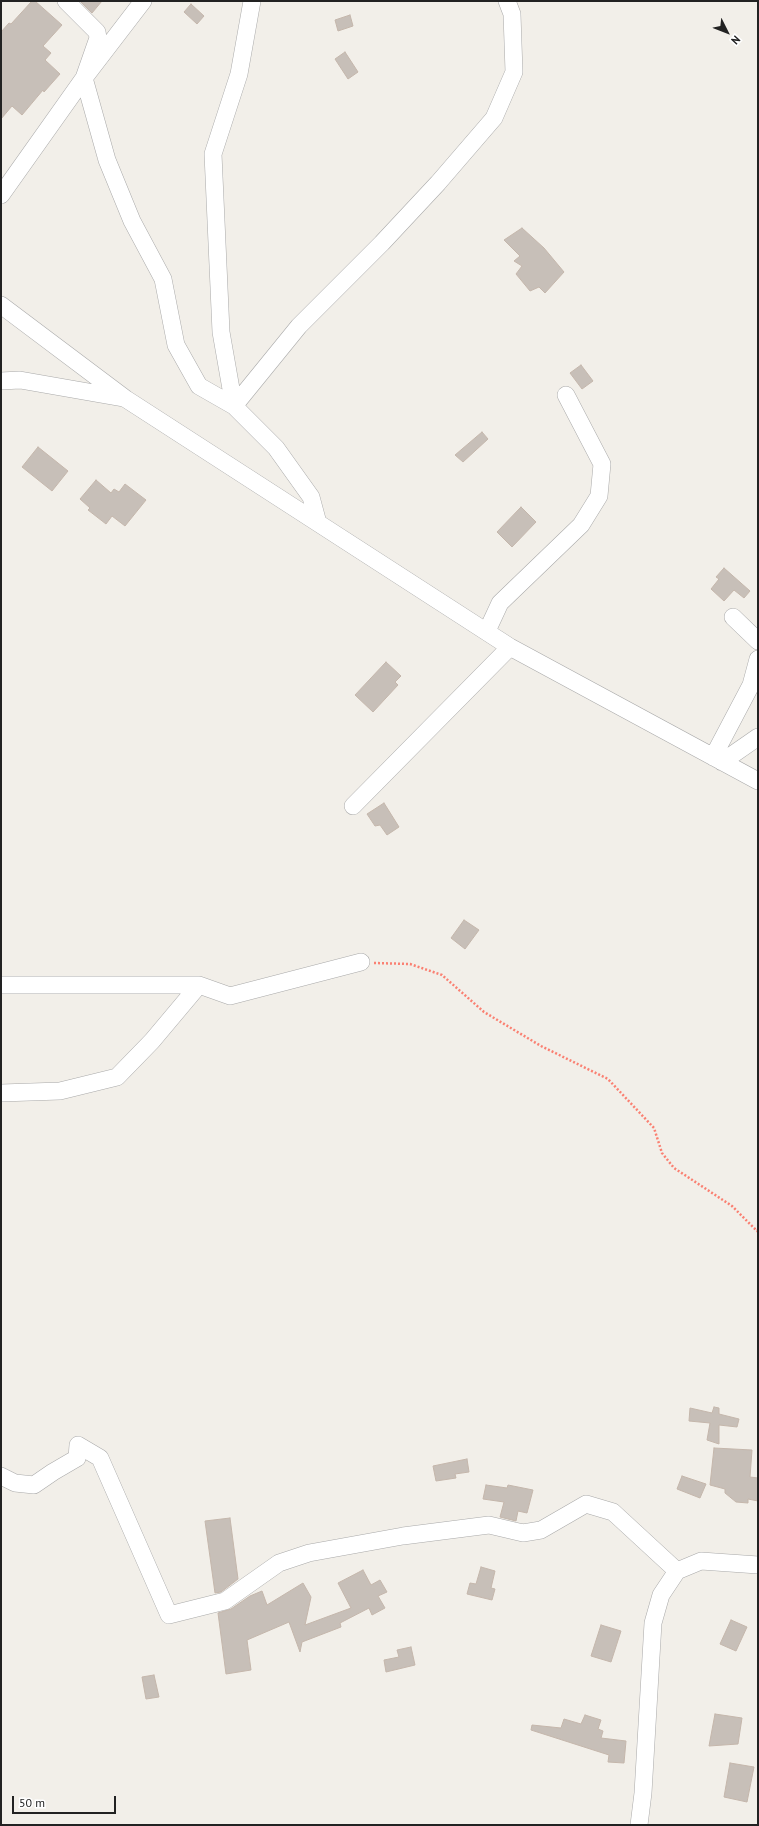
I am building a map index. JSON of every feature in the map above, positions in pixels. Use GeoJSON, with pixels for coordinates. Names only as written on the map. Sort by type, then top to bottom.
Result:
{"type":"FeatureCollection","features":[{"type":"Feature","properties":{"kind":"street"},"geometry":{"type":"LineString","coordinates":[[66,1],[97,32],[98,38],[84,78],[107,160],[132,221],[162,279],[176,345],[199,386],[234,406],[280,454],[310,497],[318,523]]}},
{"type":"Feature","properties":{"kind":"street"},"geometry":{"type":"LineString","coordinates":[[1,196],[84,78],[143,1]]}},
{"type":"Feature","properties":{"kind":"street"},"geometry":{"type":"LineString","coordinates":[[234,406],[221,332],[212,154],[239,74],[252,1]]}},
{"type":"Feature","properties":{"kind":"street"},"geometry":{"type":"LineString","coordinates":[[234,406],[299,326],[382,243],[438,183],[494,118],[514,72],[512,14],[507,1]]}},
{"type":"Feature","properties":{"kind":"street"},"geometry":{"type":"LineString","coordinates":[[1,305],[126,398],[510,647],[758,781]]}},
{"type":"Feature","properties":{"kind":"street"},"geometry":{"type":"LineString","coordinates":[[1,381],[20,380],[126,398]]}},
{"type":"Feature","properties":{"kind":"street"},"geometry":{"type":"LineString","coordinates":[[487,631],[500,603],[582,524],[599,496],[602,464],[566,395]]}},
{"type":"Feature","properties":{"kind":"street"},"geometry":{"type":"LineString","coordinates":[[733,617],[758,641]]}},
{"type":"Feature","properties":{"kind":"street"},"geometry":{"type":"LineString","coordinates":[[353,806],[510,647]]}},
{"type":"Feature","properties":{"kind":"street"},"geometry":{"type":"LineString","coordinates":[[718,759],[752,685],[758,659]]}},
{"type":"Feature","properties":{"kind":"street"},"geometry":{"type":"LineString","coordinates":[[718,759],[758,737]]}},
{"type":"Feature","properties":{"kind":"street"},"geometry":{"type":"LineString","coordinates":[[1,985],[199,985],[230,996],[361,962]]}},
{"type":"Feature","properties":{"kind":"street"},"geometry":{"type":"LineString","coordinates":[[1,1093],[60,1091],[117,1077],[152,1041],[199,985]]}},
{"type":"Feature","properties":{"kind":"street"},"geometry":{"type":"LineString","coordinates":[[1,1476],[15,1483],[34,1486],[76,1458],[78,1445],[100,1458],[169,1615],[225,1601],[279,1563],[309,1553],[403,1536],[489,1525],[524,1533],[541,1530],[586,1504],[613,1512],[677,1571]]}},
{"type":"Feature","properties":{"kind":"street"},"geometry":{"type":"LineString","coordinates":[[639,1825],[643,1793],[653,1623],[661,1595],[677,1571],[701,1560],[758,1565]]}},
{"type":"Feature","properties":{"kind":"path"},"geometry":{"type":"LineString","coordinates":[[361,962],[410,964],[442,975],[484,1012],[542,1046],[608,1079],[654,1128],[662,1153],[674,1168],[732,1206],[757,1231],[758,1230]]}},
{"type":"Feature","properties":{"kind":"building"},"geometry":{"type":"Polygon","coordinates":[[[32,1],[35,1],[62,25],[43,46],[51,53],[45,60],[60,74],[44,92],[43,90],[22,115],[12,106],[1,119],[1,32],[9,23],[11,24],[32,1]]]}},
{"type":"Feature","properties":{"kind":"building"},"geometry":{"type":"Polygon","coordinates":[[[80,1],[102,1],[92,13],[80,1]]]}},
{"type":"Feature","properties":{"kind":"building"},"geometry":{"type":"Polygon","coordinates":[[[191,4],[204,16],[197,24],[184,12],[191,4]]]}},
{"type":"Feature","properties":{"kind":"building"},"geometry":{"type":"Polygon","coordinates":[[[350,15],[353,26],[338,31],[335,20],[350,15]]]}},
{"type":"Feature","properties":{"kind":"building"},"geometry":{"type":"Polygon","coordinates":[[[345,52],[358,72],[348,79],[335,59],[345,52]]]}},
{"type":"Feature","properties":{"kind":"building"},"geometry":{"type":"Polygon","coordinates":[[[522,228],[544,248],[564,272],[545,293],[539,287],[530,291],[516,274],[522,266],[514,261],[520,256],[504,240],[522,228]]]}},
{"type":"Feature","properties":{"kind":"building"},"geometry":{"type":"Polygon","coordinates":[[[581,365],[593,381],[582,389],[570,373],[581,365]]]}},
{"type":"Feature","properties":{"kind":"building"},"geometry":{"type":"Polygon","coordinates":[[[482,432],[488,439],[463,462],[455,455],[482,432]]]}},
{"type":"Feature","properties":{"kind":"building"},"geometry":{"type":"Polygon","coordinates":[[[38,447],[68,471],[52,491],[22,467],[38,447]]]}},
{"type":"Feature","properties":{"kind":"building"},"geometry":{"type":"Polygon","coordinates":[[[96,480],[111,493],[114,489],[119,492],[125,484],[146,500],[125,526],[112,516],[106,524],[88,510],[90,508],[80,499],[96,480]]]}},
{"type":"Feature","properties":{"kind":"building"},"geometry":{"type":"Polygon","coordinates":[[[521,507],[536,522],[512,547],[497,532],[521,507]]]}},
{"type":"Feature","properties":{"kind":"building"},"geometry":{"type":"Polygon","coordinates":[[[724,568],[750,591],[744,598],[734,590],[724,601],[711,589],[719,579],[716,577],[724,568]]]}},
{"type":"Feature","properties":{"kind":"building"},"geometry":{"type":"Polygon","coordinates":[[[386,662],[401,676],[395,682],[398,685],[373,712],[355,695],[386,662]]]}},
{"type":"Feature","properties":{"kind":"building"},"geometry":{"type":"Polygon","coordinates":[[[384,803],[399,827],[387,835],[380,825],[375,826],[367,814],[384,803]]]}},
{"type":"Feature","properties":{"kind":"building"},"geometry":{"type":"Polygon","coordinates":[[[464,920],[479,930],[465,949],[451,938],[464,920]]]}},
{"type":"Feature","properties":{"kind":"building"},"geometry":{"type":"Polygon","coordinates":[[[714,1407],[719,1408],[719,1414],[739,1419],[737,1427],[719,1425],[719,1444],[707,1440],[710,1423],[689,1421],[690,1408],[712,1413],[714,1407]]]}},
{"type":"Feature","properties":{"kind":"building"},"geometry":{"type":"Polygon","coordinates":[[[714,1448],[752,1450],[750,1477],[758,1478],[758,1501],[748,1499],[748,1503],[736,1502],[725,1493],[725,1489],[710,1485],[714,1448]]]}},
{"type":"Feature","properties":{"kind":"building"},"geometry":{"type":"Polygon","coordinates":[[[467,1459],[469,1472],[455,1474],[456,1478],[436,1481],[433,1466],[467,1459]]]}},
{"type":"Feature","properties":{"kind":"building"},"geometry":{"type":"Polygon","coordinates":[[[682,1476],[706,1484],[700,1498],[677,1489],[682,1476]]]}},
{"type":"Feature","properties":{"kind":"building"},"geometry":{"type":"Polygon","coordinates":[[[486,1485],[507,1488],[508,1485],[533,1490],[527,1513],[518,1511],[516,1521],[500,1517],[504,1502],[483,1499],[486,1485]]]}},
{"type":"Feature","properties":{"kind":"building"},"geometry":{"type":"Polygon","coordinates":[[[230,1518],[238,1579],[221,1592],[215,1593],[205,1521],[230,1518]]]}},
{"type":"Feature","properties":{"kind":"building"},"geometry":{"type":"Polygon","coordinates":[[[481,1567],[495,1571],[491,1588],[495,1589],[492,1600],[467,1594],[470,1583],[476,1584],[481,1567]]]}},
{"type":"Feature","properties":{"kind":"building"},"geometry":{"type":"Polygon","coordinates":[[[363,1570],[371,1585],[380,1580],[387,1592],[378,1596],[385,1608],[372,1615],[369,1608],[340,1623],[341,1627],[302,1642],[300,1652],[289,1622],[247,1640],[251,1670],[226,1674],[218,1613],[231,1609],[250,1596],[262,1591],[267,1605],[303,1583],[311,1597],[305,1625],[351,1608],[338,1583],[363,1570]]]}},
{"type":"Feature","properties":{"kind":"building"},"geometry":{"type":"Polygon","coordinates":[[[731,1620],[747,1627],[736,1651],[720,1644],[731,1620]]]}},
{"type":"Feature","properties":{"kind":"building"},"geometry":{"type":"Polygon","coordinates":[[[601,1625],[621,1631],[611,1662],[591,1656],[601,1625]]]}},
{"type":"Feature","properties":{"kind":"building"},"geometry":{"type":"Polygon","coordinates":[[[411,1647],[415,1665],[386,1672],[384,1660],[399,1657],[397,1650],[411,1647]]]}},
{"type":"Feature","properties":{"kind":"building"},"geometry":{"type":"Polygon","coordinates":[[[154,1675],[159,1697],[146,1699],[142,1677],[154,1675]]]}},
{"type":"Feature","properties":{"kind":"building"},"geometry":{"type":"Polygon","coordinates":[[[715,1714],[742,1718],[738,1744],[709,1746],[715,1714]]]}},
{"type":"Feature","properties":{"kind":"building"},"geometry":{"type":"Polygon","coordinates":[[[585,1715],[601,1720],[598,1729],[603,1731],[601,1738],[626,1741],[624,1763],[608,1762],[609,1755],[531,1730],[532,1725],[561,1728],[564,1719],[581,1724],[585,1715]]]}},
{"type":"Feature","properties":{"kind":"building"},"geometry":{"type":"Polygon","coordinates":[[[730,1763],[754,1767],[747,1802],[724,1797],[730,1763]]]}}]}
